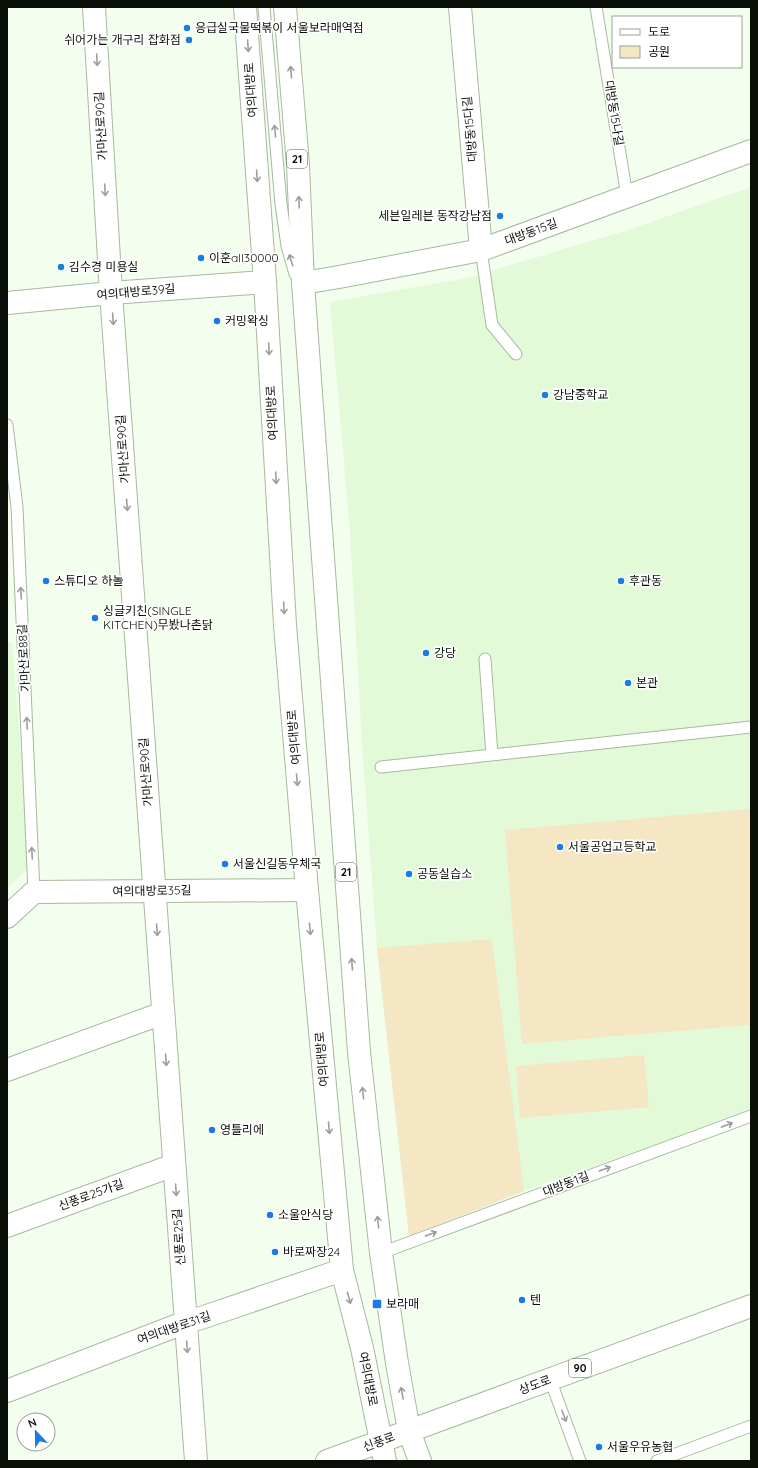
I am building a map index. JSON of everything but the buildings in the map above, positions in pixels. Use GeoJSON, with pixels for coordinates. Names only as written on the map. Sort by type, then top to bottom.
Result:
{"type":"FeatureCollection","features":[{"type":"Feature","properties":{"kind":"street","name":"가마산로90길"},"geometry":{"type":"LineString","coordinates":[[94,7],[111,293],[154,891]]}},
{"type":"Feature","properties":{"kind":"street","name":"21"},"geometry":{"type":"LineString","coordinates":[[285,7],[298,165],[303,283],[359,1052],[381,1253],[397,1363],[409,1431],[420,1461]]}},
{"type":"Feature","properties":{"kind":"street","name":"대방동15다길"},"geometry":{"type":"LineString","coordinates":[[460,7],[481,250]]}},
{"type":"Feature","properties":{"kind":"street","name":"여의대방로"},"geometry":{"type":"LineString","coordinates":[[249,9],[285,625],[306,890],[342,1270],[362,1348],[383,1451]]}},
{"type":"Feature","properties":{"kind":"street","name":"대방동15길"},"geometry":{"type":"LineString","coordinates":[[303,283],[339,278],[481,250],[751,151]]}},
{"type":"Feature","properties":{"kind":"street","name":"여의대방로39길"},"geometry":{"type":"LineString","coordinates":[[7,303],[111,293],[265,282]]}},
{"type":"Feature","properties":{"kind":"street","name":"여의대방로35길"},"geometry":{"type":"LineString","coordinates":[[34,892],[306,890]]}},
{"type":"Feature","properties":{"kind":"street","name":"신풍로25길"},"geometry":{"type":"LineString","coordinates":[[154,891],[196,1461]]}},
{"type":"Feature","properties":{"kind":"street"},"geometry":{"type":"LineString","coordinates":[[7,917],[34,892]]}},
{"type":"Feature","properties":{"kind":"street"},"geometry":{"type":"LineString","coordinates":[[7,1070],[163,1013]]}},
{"type":"Feature","properties":{"kind":"street","name":"신풍로25가길"},"geometry":{"type":"LineString","coordinates":[[7,1226],[174,1165]]}},
{"type":"Feature","properties":{"kind":"street","name":"여의대방로31길"},"geometry":{"type":"LineString","coordinates":[[7,1390],[186,1322],[342,1270]]}},
{"type":"Feature","properties":{"kind":"street","name":"상도로"},"geometry":{"type":"LineString","coordinates":[[409,1431],[751,1306]]}},
{"type":"Feature","properties":{"kind":"street","name":"신풍로"},"geometry":{"type":"LineString","coordinates":[[326,1461],[383,1451],[409,1431]]}},
{"type":"Feature","properties":{"kind":"lane","name":"대방동15나길"},"geometry":{"type":"LineString","coordinates":[[596,7],[627,196]]}},
{"type":"Feature","properties":{"kind":"lane"},"geometry":{"type":"LineString","coordinates":[[249,9],[287,246],[305,311]]}},
{"type":"Feature","properties":{"kind":"lane"},"geometry":{"type":"LineString","coordinates":[[481,250],[492,325],[516,354]]}},
{"type":"Feature","properties":{"kind":"lane","name":"가마산로88길"},"geometry":{"type":"LineString","coordinates":[[7,425],[17,507],[34,892]]}},
{"type":"Feature","properties":{"kind":"lane"},"geometry":{"type":"LineString","coordinates":[[485,659],[492,755]]}},
{"type":"Feature","properties":{"kind":"lane"},"geometry":{"type":"LineString","coordinates":[[381,767],[751,728]]}},
{"type":"Feature","properties":{"kind":"lane","name":"대방동1길"},"geometry":{"type":"LineString","coordinates":[[381,1253],[751,1116]]}},
{"type":"Feature","properties":{"kind":"lane"},"geometry":{"type":"LineString","coordinates":[[550,1380],[580,1461]]}},
{"type":"Feature","properties":{"kind":"lane"},"geometry":{"type":"LineString","coordinates":[[657,1461],[751,1426]]}},
{"type":"Feature","properties":{"kind":"lane"},"geometry":{"type":"LineString","coordinates":[[383,1451],[392,1461]]}},
{"type":"Feature","properties":{"kind":"shaded area","name":"서울공업고등학교"},"geometry":{"type":"Polygon","coordinates":[[[751,187],[751,1111],[524,1191],[409,1236],[377,948],[362,745],[350,532],[330,302],[467,278],[628,230],[751,187]]]}},
{"type":"Feature","properties":{"kind":"shaded area"},"geometry":{"type":"Polygon","coordinates":[[[7,642],[12,643],[30,867],[7,888],[7,642]]]}},
{"type":"Feature","properties":{"kind":"green space"},"geometry":{"type":"Polygon","coordinates":[[[751,809],[751,1025],[522,1044],[505,830],[751,809]]]}},
{"type":"Feature","properties":{"kind":"green space"},"geometry":{"type":"Polygon","coordinates":[[[492,939],[524,1191],[409,1236],[377,948],[492,939]]]}},
{"type":"Feature","properties":{"kind":"green space"},"geometry":{"type":"Polygon","coordinates":[[[644,1055],[649,1107],[520,1118],[516,1066],[644,1055]]]}},
{"type":"Feature","properties":{"kind":"place","name":"응급실국물떡볶이 서울보라매역점"},"geometry":{"type":"Point","coordinates":[187,28]}},
{"type":"Feature","properties":{"kind":"place","name":"쉬어가는 개구리 잡화점"},"geometry":{"type":"Point","coordinates":[189,40]}},
{"type":"Feature","properties":{"kind":"place","name":"세븐일레븐 동작강남점"},"geometry":{"type":"Point","coordinates":[500,216]}},
{"type":"Feature","properties":{"kind":"place","name":"이훈all30000"},"geometry":{"type":"Point","coordinates":[201,258]}},
{"type":"Feature","properties":{"kind":"place","name":"김수경 미용실"},"geometry":{"type":"Point","coordinates":[61,267]}},
{"type":"Feature","properties":{"kind":"place","name":"커밍왁싱"},"geometry":{"type":"Point","coordinates":[217,321]}},
{"type":"Feature","properties":{"kind":"place","name":"강남중학교"},"geometry":{"type":"Point","coordinates":[545,395]}},
{"type":"Feature","properties":{"kind":"place","name":"스튜디오 하놀"},"geometry":{"type":"Point","coordinates":[46,581]}},
{"type":"Feature","properties":{"kind":"place","name":"후관동"},"geometry":{"type":"Point","coordinates":[621,581]}},
{"type":"Feature","properties":{"kind":"place","name":"싱글키친(SINGLE KITCHEN)무봤나촌닭"},"geometry":{"type":"Point","coordinates":[95,618]}},
{"type":"Feature","properties":{"kind":"place","name":"강당"},"geometry":{"type":"Point","coordinates":[426,653]}},
{"type":"Feature","properties":{"kind":"place","name":"본관"},"geometry":{"type":"Point","coordinates":[628,683]}},
{"type":"Feature","properties":{"kind":"place","name":"서울공업고등학교"},"geometry":{"type":"Point","coordinates":[560,847]}},
{"type":"Feature","properties":{"kind":"place","name":"서울신길동우체국"},"geometry":{"type":"Point","coordinates":[225,864]}},
{"type":"Feature","properties":{"kind":"place","name":"공동실습소"},"geometry":{"type":"Point","coordinates":[409,874]}},
{"type":"Feature","properties":{"kind":"place","name":"영틀리에"},"geometry":{"type":"Point","coordinates":[212,1130]}},
{"type":"Feature","properties":{"kind":"place","name":"소울안식당"},"geometry":{"type":"Point","coordinates":[270,1215]}},
{"type":"Feature","properties":{"kind":"place","name":"바로짜장24"},"geometry":{"type":"Point","coordinates":[275,1252]}},
{"type":"Feature","properties":{"kind":"place","name":"텐"},"geometry":{"type":"Point","coordinates":[522,1300]}},
{"type":"Feature","properties":{"kind":"place","name":"보라매"},"geometry":{"type":"Point","coordinates":[377,1304]}},
{"type":"Feature","properties":{"kind":"place","name":"서울우유농협"},"geometry":{"type":"Point","coordinates":[599,1447]}}]}
